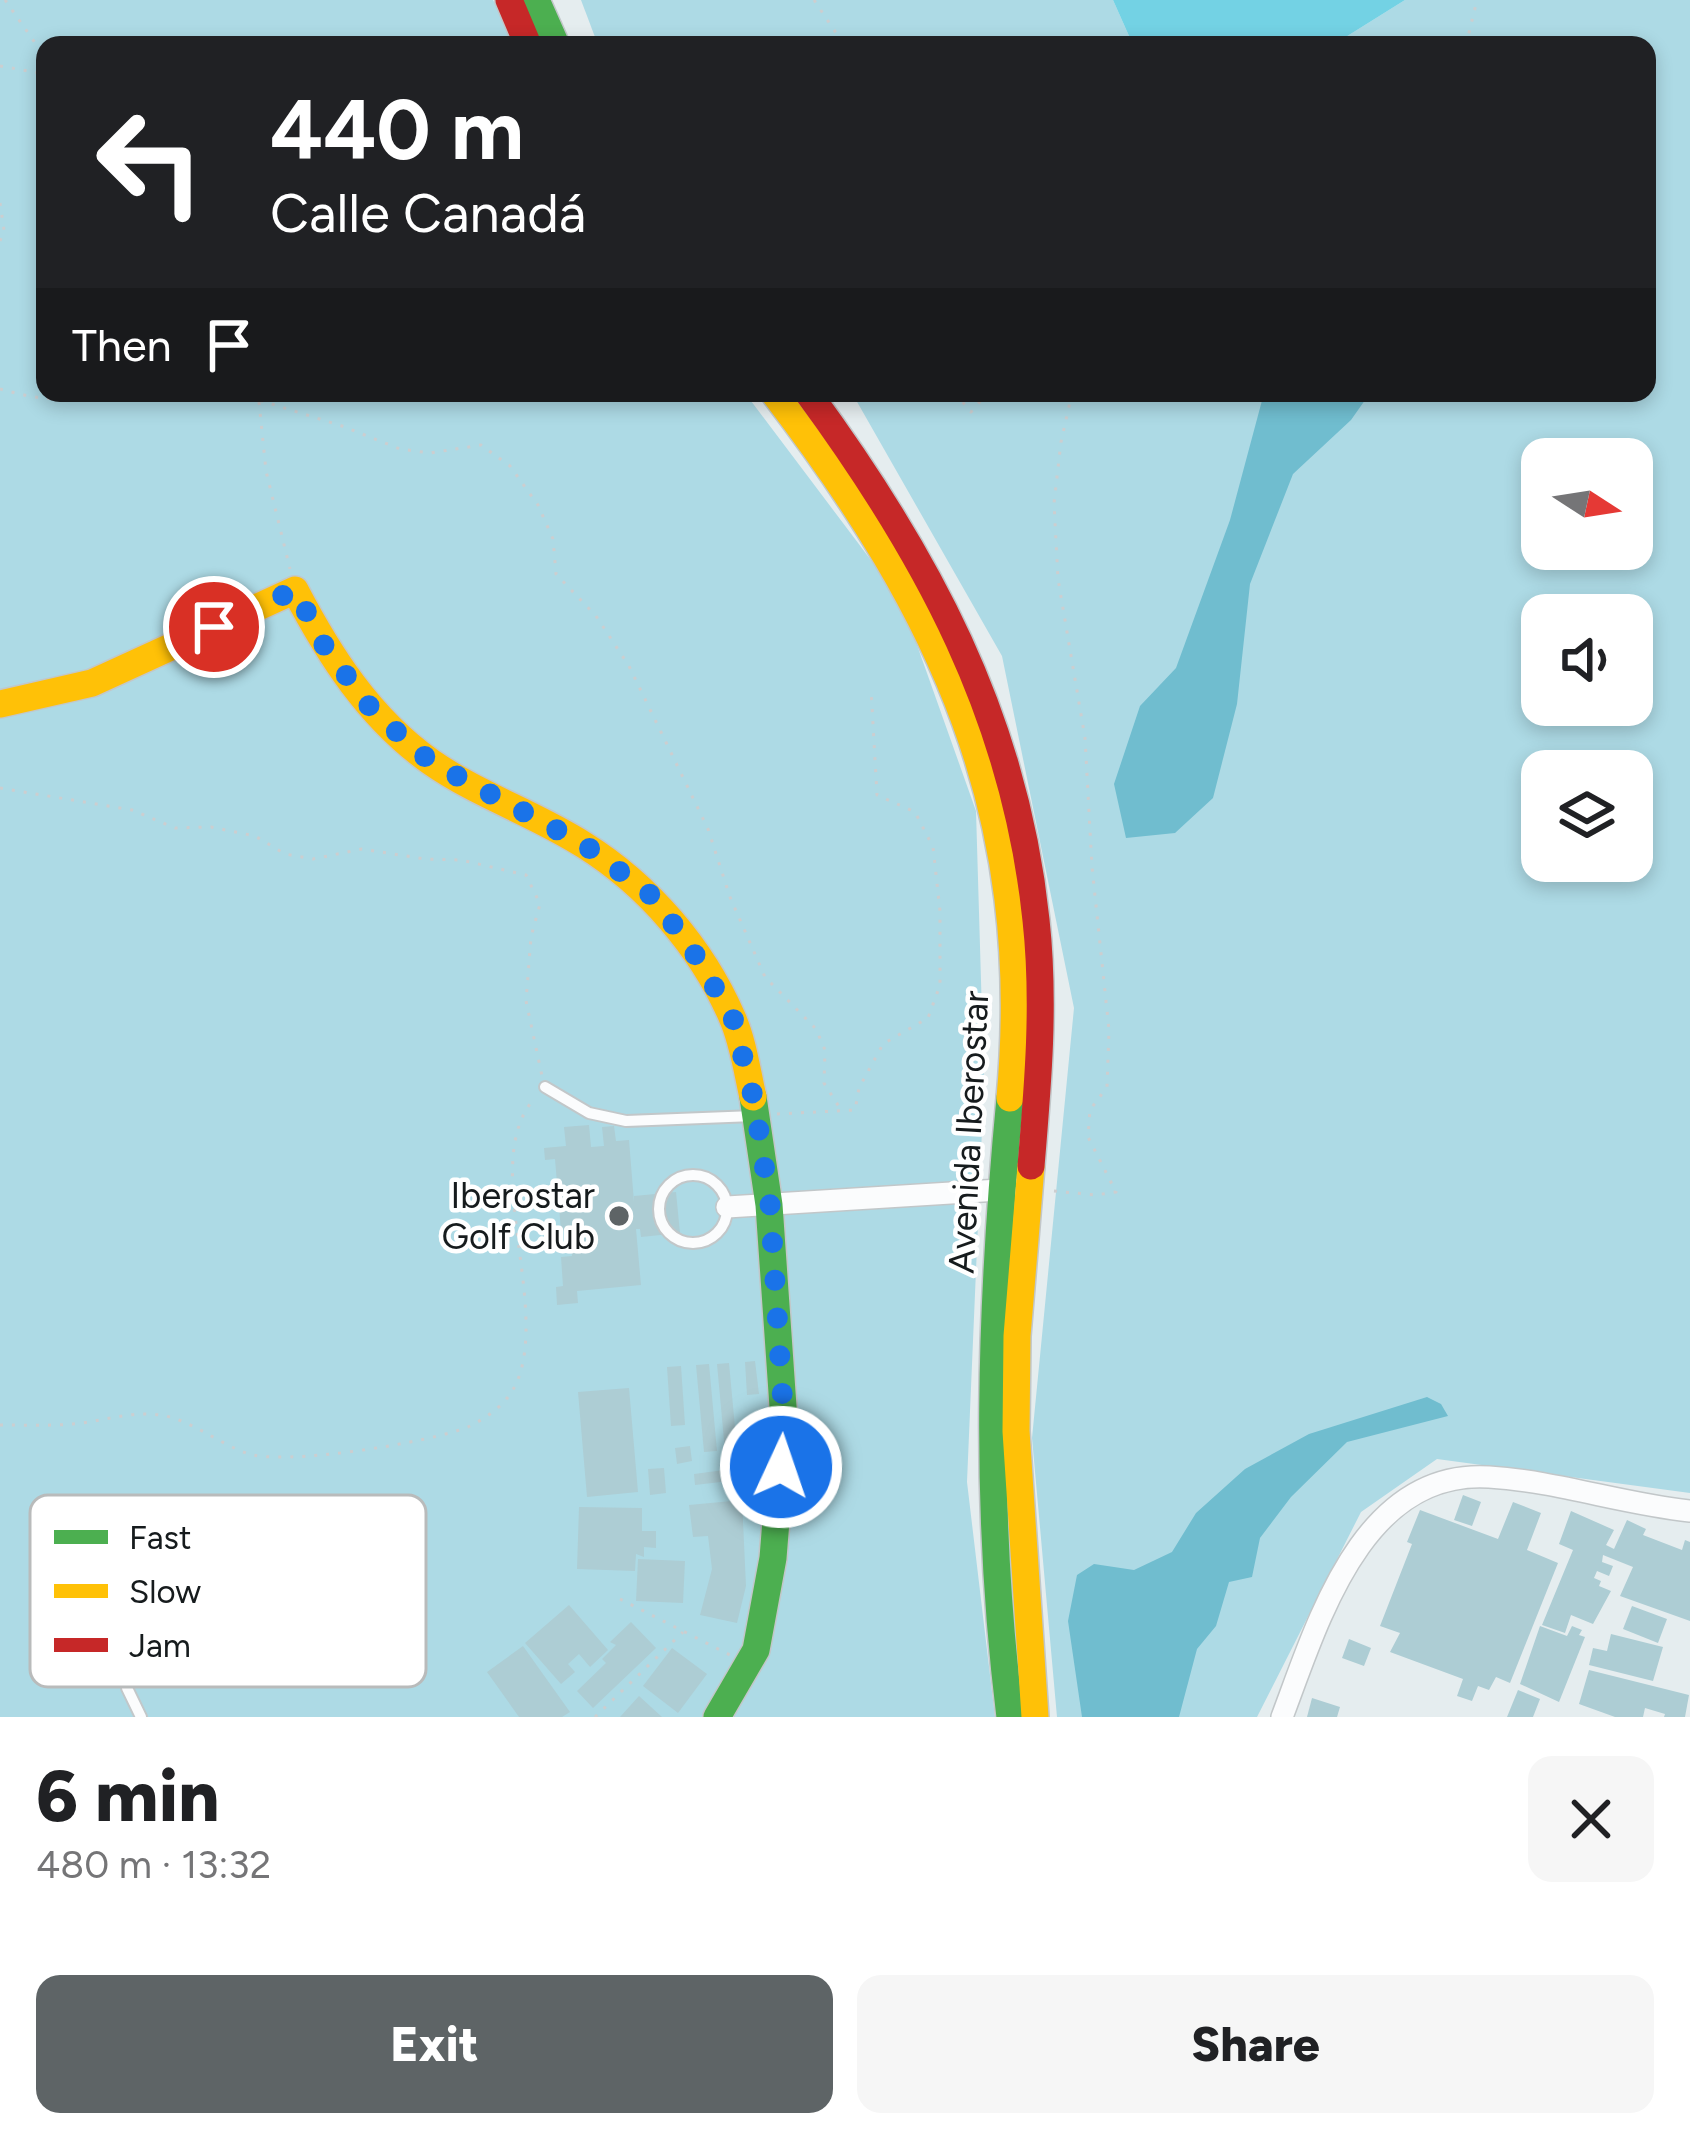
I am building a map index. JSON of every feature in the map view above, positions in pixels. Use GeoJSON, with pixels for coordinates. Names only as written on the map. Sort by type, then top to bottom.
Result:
{"type":"FeatureCollection","features":[{"type":"Feature","properties":{"kind":"street"},"geometry":{"type":"LineString","coordinates":[[509,0],[524,36]]}},
{"type":"Feature","properties":{"kind":"street"},"geometry":{"type":"LineString","coordinates":[[536,0],[552,36]]}},
{"type":"Feature","properties":{"kind":"street","name":"Avenida Iberostar"},"geometry":{"type":"LineString","coordinates":[[782,402],[867,517],[930,628],[985,781],[1003,870],[1014,1029],[1016,1435],[1036,1717]]}},
{"type":"Feature","properties":{"kind":"street","name":"Avenida Iberostar"},"geometry":{"type":"LineString","coordinates":[[815,402],[880,488],[971,656],[1011,777],[1029,866],[1041,1006],[1014,1189],[990,1489],[1010,1717]]}},
{"type":"Feature","properties":{"kind":"street"},"geometry":{"type":"LineString","coordinates":[[0,704],[92,682],[295,590],[325,647],[373,711],[431,762],[585,845],[652,896],[691,948],[733,1018],[757,1115],[770,1204],[784,1421],[773,1558],[756,1651],[717,1717]]}},
{"type":"Feature","properties":{"kind":"street"},"geometry":{"type":"LineString","coordinates":[[728,1207],[1014,1189]]}},
{"type":"Feature","properties":{"kind":"street"},"geometry":{"type":"LineString","coordinates":[[1282,1717],[1351,1560],[1373,1527],[1401,1499],[1446,1480],[1488,1477],[1690,1510]]}},
{"type":"Feature","properties":{"kind":"lane"},"geometry":{"type":"LineString","coordinates":[[545,1088],[589,1113],[626,1121],[757,1115]]}},
{"type":"Feature","properties":{"kind":"lane"},"geometry":{"type":"LineString","coordinates":[[698,1174],[718,1185],[728,1207],[722,1228],[694,1244],[673,1238],[658,1209],[666,1187],[675,1179],[698,1174]]}},
{"type":"Feature","properties":{"kind":"lane"},"geometry":{"type":"LineString","coordinates":[[127,1687],[138,1716]]}},
{"type":"Feature","properties":{"kind":"path"},"geometry":{"type":"LineString","coordinates":[[5,0],[36,44]]}},
{"type":"Feature","properties":{"kind":"path"},"geometry":{"type":"LineString","coordinates":[[814,0],[838,36]]}},
{"type":"Feature","properties":{"kind":"path"},"geometry":{"type":"LineString","coordinates":[[1468,36],[1477,0]]}},
{"type":"Feature","properties":{"kind":"path"},"geometry":{"type":"LineString","coordinates":[[0,66],[36,72]]}},
{"type":"Feature","properties":{"kind":"path"},"geometry":{"type":"LineString","coordinates":[[0,202],[4,230],[0,241]]}},
{"type":"Feature","properties":{"kind":"path"},"geometry":{"type":"LineString","coordinates":[[0,388],[36,397]]}},
{"type":"Feature","properties":{"kind":"path"},"geometry":{"type":"LineString","coordinates":[[259,402],[266,470],[295,590]]}},
{"type":"Feature","properties":{"kind":"path"},"geometry":{"type":"LineString","coordinates":[[265,402],[400,449],[430,454],[481,445],[510,466],[538,505],[553,539],[556,574],[596,616],[629,667],[708,830],[730,897],[765,977],[816,1028],[825,1050],[824,1083],[841,1110]]}},
{"type":"Feature","properties":{"kind":"path"},"geometry":{"type":"LineString","coordinates":[[1014,1189],[1096,1196],[1116,1192],[1088,1137],[1090,1110],[1106,1088],[1109,1030],[1085,738],[1058,579],[1054,502],[1070,402]]}},
{"type":"Feature","properties":{"kind":"path"},"geometry":{"type":"LineString","coordinates":[[757,1115],[855,1110],[859,1088],[883,1044],[928,1018],[940,985],[940,911],[933,847],[915,812],[878,795],[871,689]]}},
{"type":"Feature","properties":{"kind":"path"},"geometry":{"type":"LineString","coordinates":[[0,788],[132,810],[176,828],[211,827],[255,836],[285,854],[313,859],[362,849],[425,860],[460,860],[526,875],[540,904],[531,937],[526,1001],[545,1088],[520,1115],[513,1175],[526,1334],[523,1369],[508,1401],[469,1426],[392,1445],[271,1458],[247,1454],[180,1419],[147,1414],[75,1424],[0,1425]]}},
{"type":"Feature","properties":{"kind":"path"},"geometry":{"type":"LineString","coordinates":[[620,1599],[748,1664]]}},
{"type":"Feature","properties":{"kind":"path"},"geometry":{"type":"LineString","coordinates":[[595,1717],[684,1631]]}},
{"type":"Feature","properties":{"kind":"shaded area"},"geometry":{"type":"Polygon","coordinates":[[[0,0],[493,0],[513,36],[36,36],[36,402],[752,402],[901,600],[976,811],[984,1082],[967,1482],[995,1717],[0,1717],[0,0]]]}},
{"type":"Feature","properties":{"kind":"shaded area"},"geometry":{"type":"Polygon","coordinates":[[[581,0],[1113,0],[1129,36],[595,36],[581,0]]]}},
{"type":"Feature","properties":{"kind":"shaded area"},"geometry":{"type":"Polygon","coordinates":[[[1113,0],[1405,0],[1347,36],[1129,36],[1113,0]]]}},
{"type":"Feature","properties":{"kind":"shaded area"},"geometry":{"type":"Polygon","coordinates":[[[1405,0],[1690,0],[1690,1493],[1437,1459],[1361,1512],[1257,1717],[1057,1717],[1032,1438],[1074,1008],[1002,656],[857,402],[1656,402],[1656,36],[1347,36],[1405,0]]]}},
{"type":"Feature","properties":{"kind":"shaded area"},"geometry":{"type":"Polygon","coordinates":[[[1262,402],[1364,402],[1293,474],[1250,584],[1237,704],[1213,798],[1175,833],[1126,838],[1114,784],[1140,706],[1176,668],[1230,520],[1262,402]]]}},
{"type":"Feature","properties":{"kind":"shaded area"},"geometry":{"type":"Polygon","coordinates":[[[1427,1397],[1441,1404],[1448,1416],[1347,1442],[1291,1497],[1260,1538],[1252,1577],[1229,1582],[1216,1626],[1197,1649],[1179,1717],[1082,1717],[1068,1621],[1077,1575],[1094,1564],[1134,1570],[1172,1552],[1196,1513],[1245,1469],[1309,1434],[1427,1397]]]}},
{"type":"Feature","properties":{"kind":"building","name":"Iberostar Golf Club"},"geometry":{"type":"Polygon","coordinates":[[[589,1125],[591,1147],[604,1146],[602,1127],[614,1126],[616,1141],[629,1140],[634,1202],[634,1196],[676,1192],[680,1233],[641,1237],[636,1229],[641,1285],[577,1291],[578,1303],[557,1305],[556,1287],[563,1286],[561,1257],[572,1256],[570,1230],[561,1231],[555,1159],[545,1160],[544,1148],[566,1146],[564,1127],[589,1125]]]}},
{"type":"Feature","properties":{"kind":"building"},"geometry":{"type":"Polygon","coordinates":[[[755,1361],[759,1394],[747,1395],[745,1362],[755,1361]]]}},
{"type":"Feature","properties":{"kind":"building"},"geometry":{"type":"Polygon","coordinates":[[[729,1363],[737,1449],[725,1451],[717,1364],[729,1363]]]}},
{"type":"Feature","properties":{"kind":"building"},"geometry":{"type":"Polygon","coordinates":[[[709,1364],[717,1451],[704,1452],[696,1365],[709,1364]]]}},
{"type":"Feature","properties":{"kind":"building"},"geometry":{"type":"Polygon","coordinates":[[[681,1366],[685,1425],[671,1426],[667,1367],[681,1366]]]}},
{"type":"Feature","properties":{"kind":"building"},"geometry":{"type":"Polygon","coordinates":[[[629,1388],[638,1492],[587,1497],[578,1392],[629,1388]]]}},
{"type":"Feature","properties":{"kind":"building"},"geometry":{"type":"Polygon","coordinates":[[[690,1446],[692,1461],[677,1464],[675,1448],[690,1446]]]}},
{"type":"Feature","properties":{"kind":"building"},"geometry":{"type":"Polygon","coordinates":[[[762,1465],[763,1477],[695,1485],[694,1474],[762,1465]]]}},
{"type":"Feature","properties":{"kind":"building"},"geometry":{"type":"Polygon","coordinates":[[[664,1468],[666,1493],[650,1495],[648,1469],[664,1468]]]}},
{"type":"Feature","properties":{"kind":"building"},"geometry":{"type":"Polygon","coordinates":[[[1463,1495],[1481,1502],[1472,1526],[1454,1520],[1463,1495]]]}},
{"type":"Feature","properties":{"kind":"building"},"geometry":{"type":"Polygon","coordinates":[[[742,1500],[746,1586],[737,1623],[700,1615],[712,1569],[708,1536],[693,1537],[689,1505],[742,1500]]]}},
{"type":"Feature","properties":{"kind":"building"},"geometry":{"type":"Polygon","coordinates":[[[1513,1502],[1541,1513],[1527,1550],[1558,1563],[1510,1683],[1496,1677],[1489,1690],[1478,1686],[1472,1701],[1457,1696],[1463,1679],[1390,1652],[1400,1633],[1380,1626],[1420,1510],[1498,1539],[1513,1502]]]}},
{"type":"Feature","properties":{"kind":"building"},"geometry":{"type":"Polygon","coordinates":[[[579,1507],[642,1508],[642,1531],[656,1531],[656,1548],[644,1547],[644,1557],[636,1554],[635,1571],[577,1569],[579,1507]]]}},
{"type":"Feature","properties":{"kind":"building"},"geometry":{"type":"Polygon","coordinates":[[[1571,1511],[1614,1530],[1606,1545],[1614,1549],[1627,1520],[1646,1529],[1643,1535],[1682,1550],[1685,1540],[1690,1542],[1690,1621],[1620,1596],[1633,1567],[1603,1555],[1602,1562],[1613,1566],[1609,1576],[1597,1571],[1594,1578],[1611,1591],[1593,1624],[1571,1615],[1565,1633],[1542,1625],[1573,1550],[1559,1544],[1571,1511]]]}},
{"type":"Feature","properties":{"kind":"building"},"geometry":{"type":"Polygon","coordinates":[[[638,1559],[685,1561],[683,1603],[636,1601],[638,1559]]]}},
{"type":"Feature","properties":{"kind":"building"},"geometry":{"type":"Polygon","coordinates":[[[569,1605],[608,1650],[590,1667],[579,1654],[568,1664],[575,1672],[561,1684],[525,1643],[569,1605]]]}},
{"type":"Feature","properties":{"kind":"building"},"geometry":{"type":"Polygon","coordinates":[[[1632,1606],[1667,1619],[1658,1643],[1623,1629],[1632,1606]]]}},
{"type":"Feature","properties":{"kind":"building"},"geometry":{"type":"Polygon","coordinates":[[[631,1622],[656,1648],[593,1708],[577,1691],[606,1663],[602,1659],[616,1645],[610,1642],[631,1622]]]}},
{"type":"Feature","properties":{"kind":"building"},"geometry":{"type":"Polygon","coordinates":[[[1540,1626],[1567,1636],[1572,1626],[1585,1637],[1559,1702],[1520,1684],[1540,1626]]]}},
{"type":"Feature","properties":{"kind":"building"},"geometry":{"type":"Polygon","coordinates":[[[1611,1634],[1663,1647],[1653,1681],[1589,1665],[1593,1648],[1607,1651],[1611,1634]]]}},
{"type":"Feature","properties":{"kind":"building"},"geometry":{"type":"Polygon","coordinates":[[[1349,1639],[1371,1648],[1364,1666],[1342,1658],[1349,1639]]]}},
{"type":"Feature","properties":{"kind":"building"},"geometry":{"type":"Polygon","coordinates":[[[523,1646],[570,1712],[562,1717],[519,1717],[487,1672],[523,1646]]]}},
{"type":"Feature","properties":{"kind":"building"},"geometry":{"type":"Polygon","coordinates":[[[672,1648],[707,1674],[678,1713],[643,1686],[672,1648]]]}},
{"type":"Feature","properties":{"kind":"building"},"geometry":{"type":"Polygon","coordinates":[[[1589,1670],[1689,1695],[1685,1717],[1664,1717],[1645,1708],[1643,1717],[1615,1717],[1579,1704],[1589,1670]]]}},
{"type":"Feature","properties":{"kind":"building"},"geometry":{"type":"Polygon","coordinates":[[[1518,1690],[1540,1699],[1533,1717],[1507,1717],[1518,1690]]]}},
{"type":"Feature","properties":{"kind":"building"},"geometry":{"type":"Polygon","coordinates":[[[639,1696],[662,1717],[620,1717],[639,1696]]]}},
{"type":"Feature","properties":{"kind":"building"},"geometry":{"type":"Polygon","coordinates":[[[1312,1698],[1340,1707],[1337,1717],[1307,1717],[1312,1698]]]}},
{"type":"Feature","properties":{"kind":"traffic: fast"},"geometry":{"type":"LineString","coordinates":[[536,0],[552,36]]}},
{"type":"Feature","properties":{"kind":"traffic: fast"},"geometry":{"type":"LineString","coordinates":[[717,1717],[756,1650],[773,1558],[784,1421],[769,1205],[753,1097]]}},
{"type":"Feature","properties":{"kind":"traffic: fast"},"geometry":{"type":"LineString","coordinates":[[1010,1098],[993,1408],[996,1561],[1010,1717]]}},
{"type":"Feature","properties":{"kind":"traffic: slow"},"geometry":{"type":"LineString","coordinates":[[781,402],[886,556],[930,638],[965,721],[991,808],[1008,898],[1014,995],[1010,1098]]}},
{"type":"Feature","properties":{"kind":"traffic: slow"},"geometry":{"type":"LineString","coordinates":[[0,704],[92,683],[295,590],[352,684],[409,745],[449,774],[608,861],[671,920],[720,991],[742,1046],[753,1097]]}},
{"type":"Feature","properties":{"kind":"traffic: slow"},"geometry":{"type":"LineString","coordinates":[[1031,1166],[1017,1336],[1016,1431],[1035,1717]]}},
{"type":"Feature","properties":{"kind":"traffic: jam"},"geometry":{"type":"LineString","coordinates":[[509,0],[524,36]]}},
{"type":"Feature","properties":{"kind":"traffic: jam"},"geometry":{"type":"LineString","coordinates":[[814,402],[927,577],[959,641],[1008,775],[1025,846],[1039,951],[1031,1166]]}},
{"type":"Feature","properties":{"kind":"place","name":"Iberostar Golf Club"},"geometry":{"type":"Point","coordinates":[619,1216]}},
{"type":"Feature","properties":{"kind":"route"},"geometry":{"type":"LineString","coordinates":[[214,627],[295,590],[325,647],[373,711],[431,762],[585,845],[652,896],[691,948],[733,1018],[755,1104],[778,1301],[784,1421],[781,1467]]}}]}
